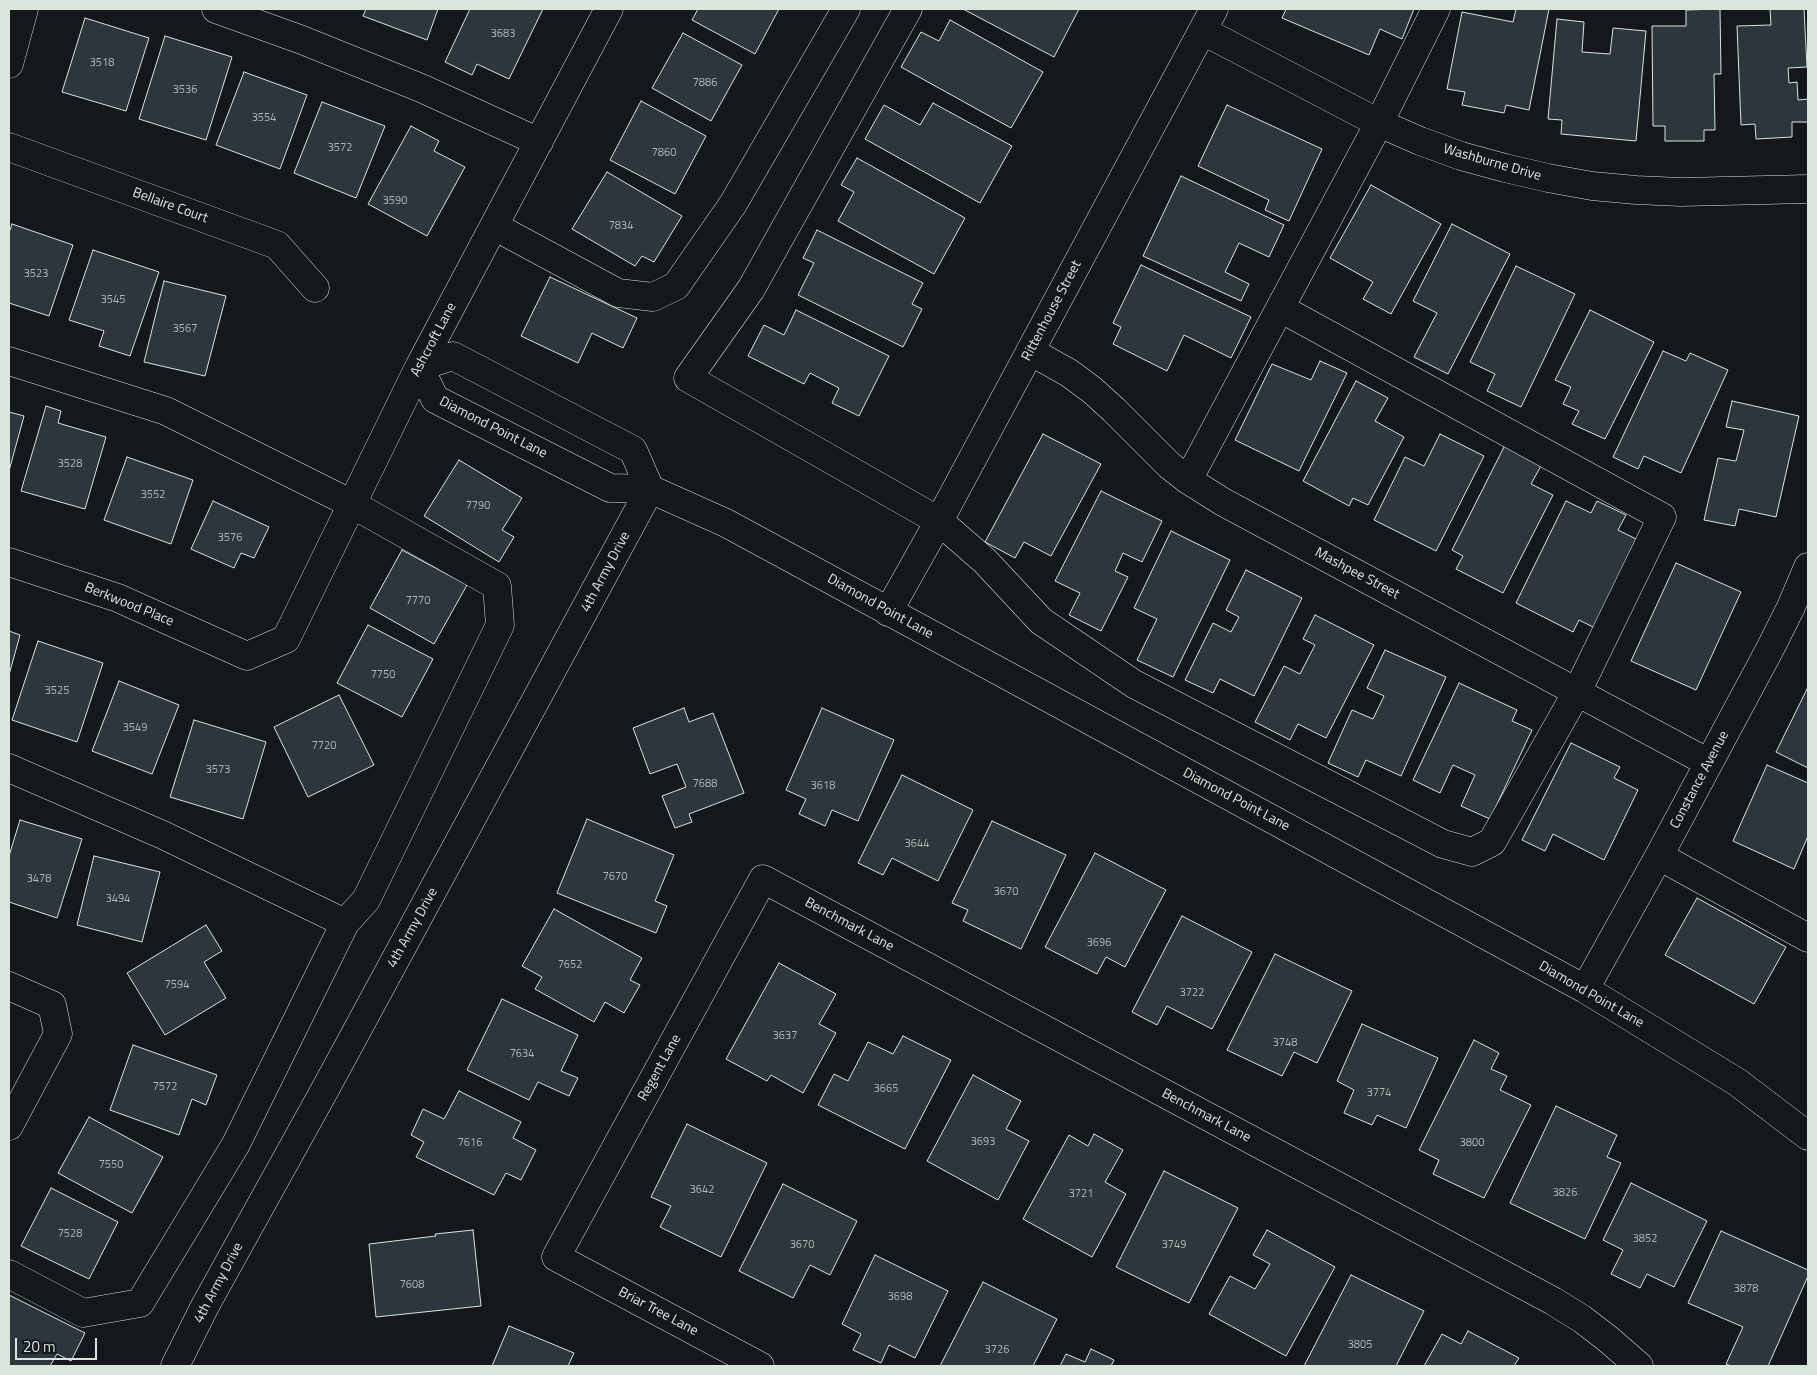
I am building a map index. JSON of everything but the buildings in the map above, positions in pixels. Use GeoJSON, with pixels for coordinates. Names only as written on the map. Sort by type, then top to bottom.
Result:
{"type":"FeatureCollection","features":[{"type":"Feature","properties":{"kind":"street"},"geometry":{"type":"LineString","coordinates":[[9,64],[24,9]]}},
{"type":"Feature","properties":{"kind":"street"},"geometry":{"type":"LineString","coordinates":[[216,9],[302,40],[421,88],[539,142]]}},
{"type":"Feature","properties":{"kind":"street","name":"Ashcroft Lane"},"geometry":{"type":"LineString","coordinates":[[247,656],[286,638],[419,367],[609,9]]}},
{"type":"Feature","properties":{"kind":"street"},"geometry":{"type":"LineString","coordinates":[[494,226],[618,293],[653,297],[676,286],[733,204],[846,9]]}},
{"type":"Feature","properties":{"kind":"street"},"geometry":{"type":"LineString","coordinates":[[908,9],[751,289],[688,378],[938,521],[985,560],[1041,622],[1134,684],[1444,844],[1472,852],[1492,842],[1577,692],[1662,517],[1280,308]]}},
{"type":"Feature","properties":{"kind":"street"},"geometry":{"type":"LineString","coordinates":[[1188,480],[1379,123],[1436,9]]}},
{"type":"Feature","properties":{"kind":"street","name":"Rittenhouse Street"},"geometry":{"type":"LineString","coordinates":[[888,612],[1208,20]]}},
{"type":"Feature","properties":{"kind":"street","name":"Washburne Drive"},"geometry":{"type":"LineString","coordinates":[[1208,20],[1379,123],[1420,141],[1462,156],[1548,178],[1592,186],[1681,192],[1808,188]]}},
{"type":"Feature","properties":{"kind":"street","name":"Bellaire Court"},"geometry":{"type":"LineString","coordinates":[[9,147],[277,245],[315,288]]}},
{"type":"Feature","properties":{"kind":"street","name":"Mashpee Street"},"geometry":{"type":"LineString","coordinates":[[1030,351],[1069,373],[1092,390],[1169,465],[1188,480],[1223,502],[1708,763]]}},
{"type":"Feature","properties":{"kind":"street"},"geometry":{"type":"LineString","coordinates":[[419,367],[453,356],[633,450],[650,488]]}},
{"type":"Feature","properties":{"kind":"street"},"geometry":{"type":"LineString","coordinates":[[9,361],[166,412],[352,504],[496,586],[500,625],[366,900],[345,923],[236,1144],[140,1303],[83,1313],[9,1274]]}},
{"type":"Feature","properties":{"kind":"street","name":"Diamond Point Lane"},"geometry":{"type":"LineString","coordinates":[[419,367],[435,399],[610,488],[650,488],[726,523],[1585,989],[1737,1082],[1808,1136]]}},
{"type":"Feature","properties":{"kind":"street","name":"4th Army Drive"},"geometry":{"type":"LineString","coordinates":[[175,1366],[205,1306],[624,539],[650,488]]}},
{"type":"Feature","properties":{"kind":"street","name":"Berkwood Place"},"geometry":{"type":"LineString","coordinates":[[9,562],[118,598],[247,656]]}},
{"type":"Feature","properties":{"kind":"street","name":"Constance Avenue"},"geometry":{"type":"LineString","coordinates":[[1585,989],[1783,623],[1808,566]]}},
{"type":"Feature","properties":{"kind":"street"},"geometry":{"type":"LineString","coordinates":[[9,768],[163,835],[345,923]]}},
{"type":"Feature","properties":{"kind":"street"},"geometry":{"type":"LineString","coordinates":[[1658,856],[1808,938]]}},
{"type":"Feature","properties":{"kind":"street","name":"Regent Lane"},"geometry":{"type":"LineString","coordinates":[[556,1257],[763,879]]}},
{"type":"Feature","properties":{"kind":"street","name":"Benchmark Lane"},"geometry":{"type":"LineString","coordinates":[[763,879],[1553,1301],[1582,1319],[1639,1366]]}},
{"type":"Feature","properties":{"kind":"street"},"geometry":{"type":"LineString","coordinates":[[9,986],[52,1005],[58,1034],[9,1126]]}},
{"type":"Feature","properties":{"kind":"street","name":"Briar Tree Lane"},"geometry":{"type":"LineString","coordinates":[[556,1257],[760,1366]]}}]}
